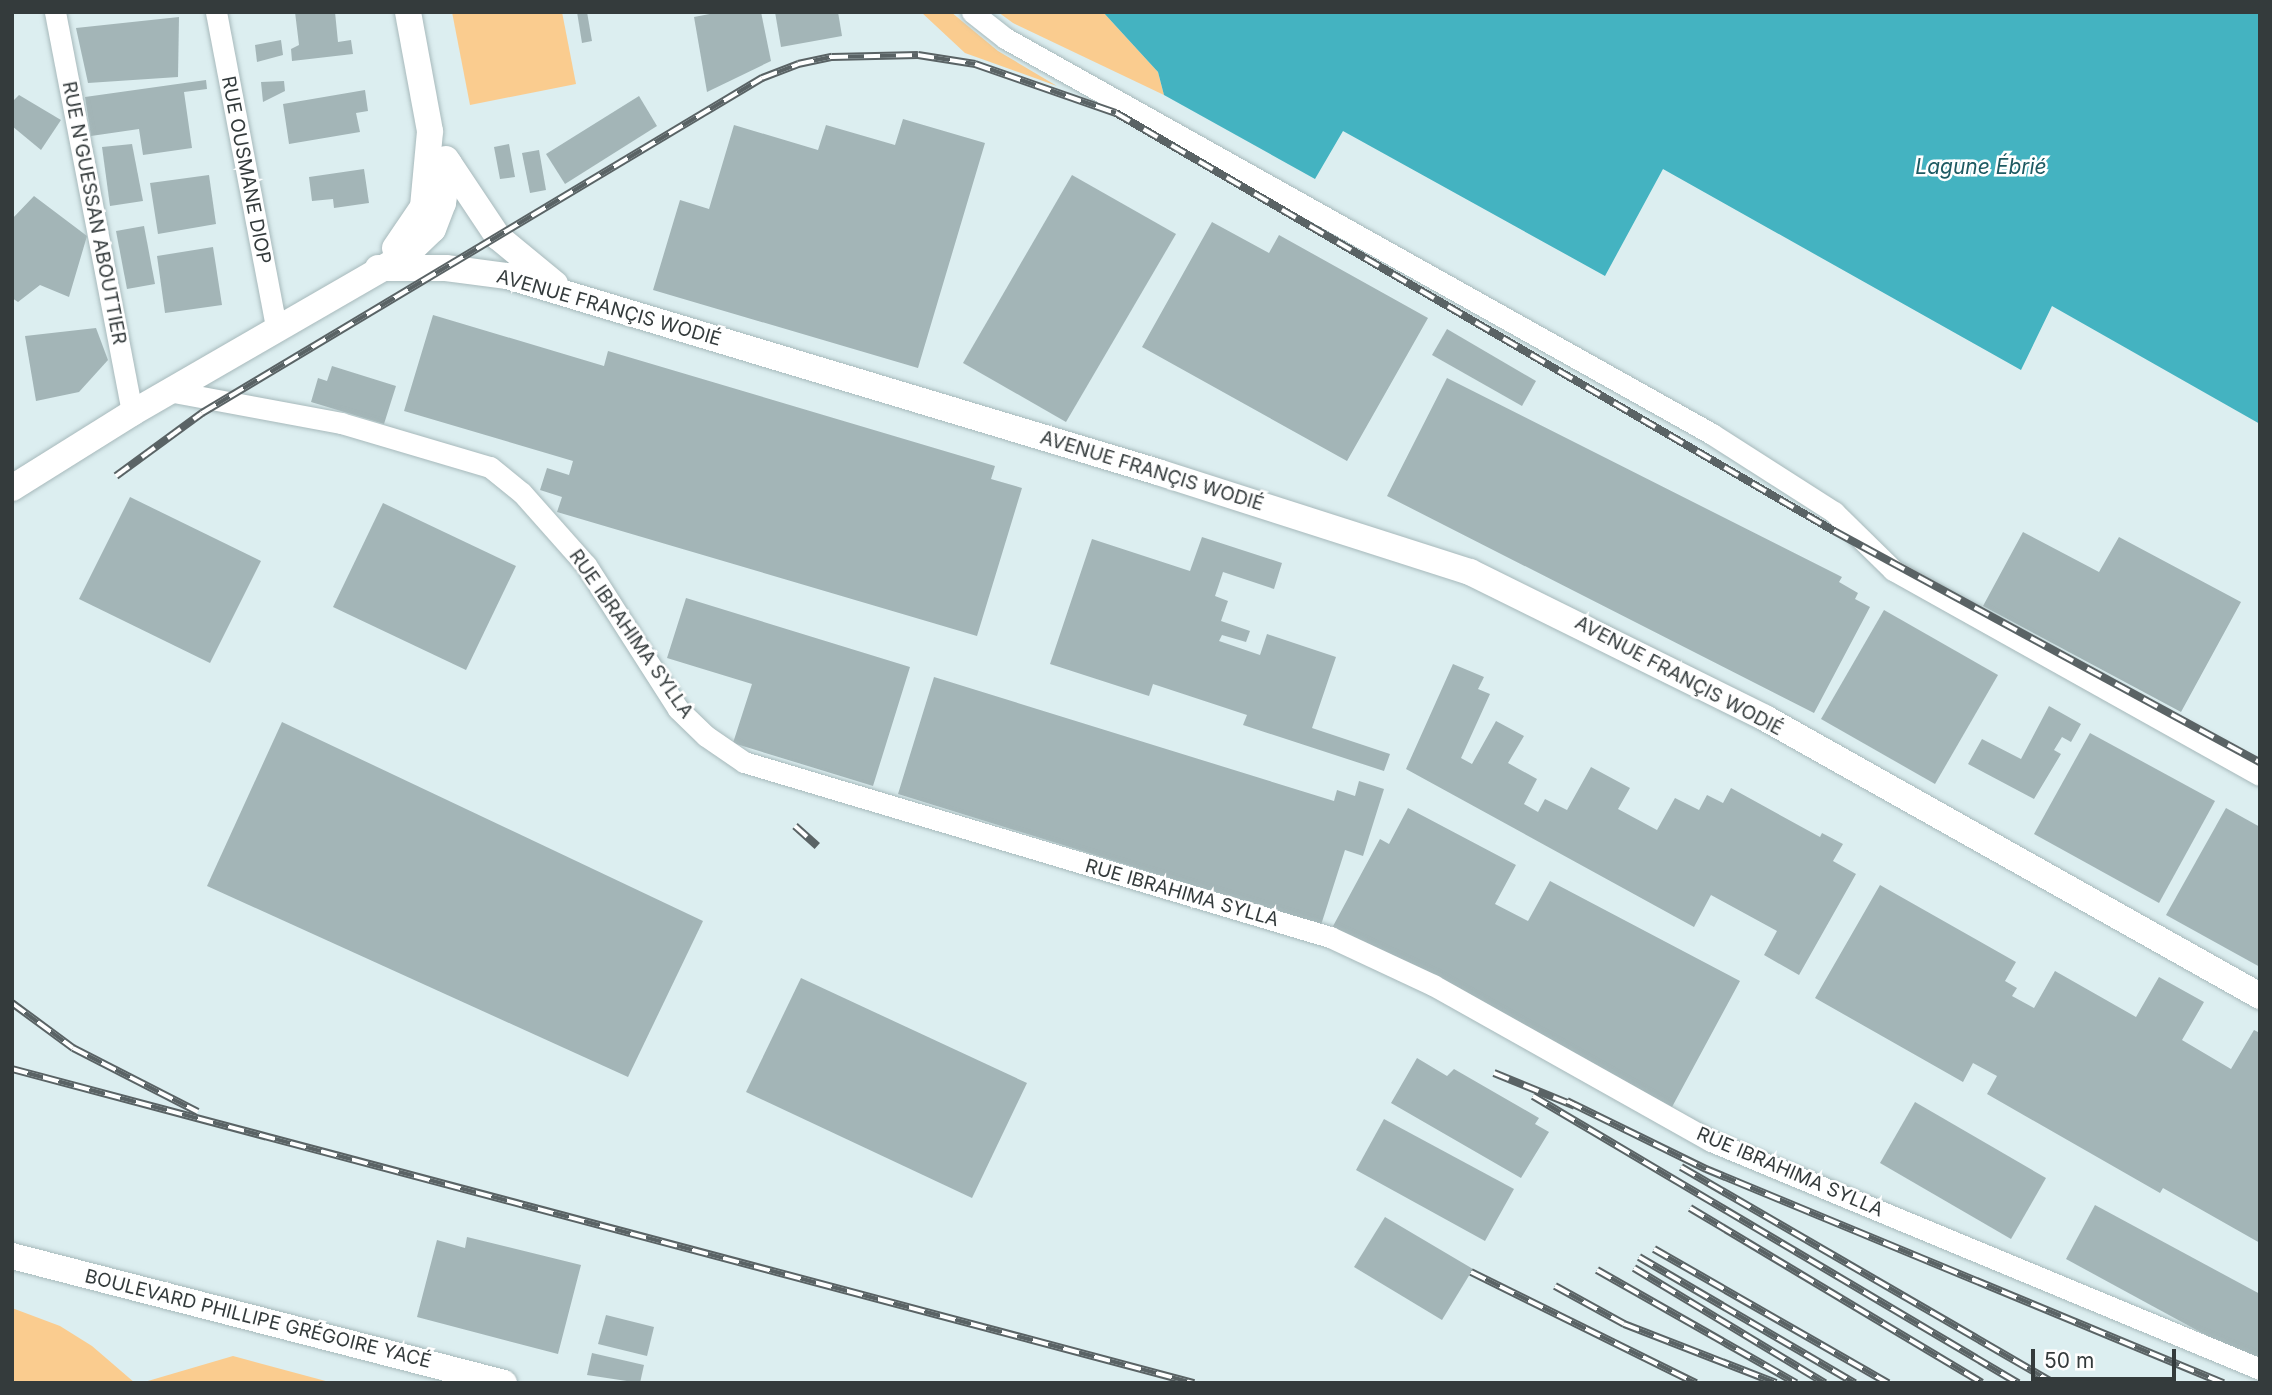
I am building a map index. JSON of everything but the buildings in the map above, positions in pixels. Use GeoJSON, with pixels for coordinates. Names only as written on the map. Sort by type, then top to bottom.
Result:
{"type":"FeatureCollection","features":[{"type":"Feature","properties":{"kind":"main road"},"geometry":{"type":"LineString","coordinates":[[377,268],[412,229],[423,207],[430,131],[408,12]]}},
{"type":"Feature","properties":{"kind":"main road"},"geometry":{"type":"LineString","coordinates":[[430,131],[498,237],[568,294]]}},
{"type":"Feature","properties":{"kind":"main road"},"geometry":{"type":"LineString","coordinates":[[12,488],[169,391],[377,268],[406,255],[433,229],[443,204],[449,163]]}},
{"type":"Feature","properties":{"kind":"main road","name":"AVENUE FRANÇIS WODIÉ"},"geometry":{"type":"LineString","coordinates":[[377,268],[480,271],[568,294],[1158,472],[1470,572],[1765,718],[2260,996]]}},
{"type":"Feature","properties":{"kind":"main road","name":"BOULEVARD PHILLIPE GRÉGOIRE YACÉ"},"geometry":{"type":"LineString","coordinates":[[12,1256],[504,1383]]}},
{"type":"Feature","properties":{"kind":"street","name":"RUE N'GUESSAN ABOUTTIER"},"geometry":{"type":"LineString","coordinates":[[55,12],[132,413]]}},
{"type":"Feature","properties":{"kind":"street","name":"RUE OUSMANE DIOP"},"geometry":{"type":"LineString","coordinates":[[216,12],[276,328]]}},
{"type":"Feature","properties":{"kind":"street"},"geometry":{"type":"LineString","coordinates":[[972,12],[1005,38],[1712,434],[1834,512],[1893,570],[2260,775]]}},
{"type":"Feature","properties":{"kind":"street","name":"RUE IBRAHIMA SYLLA"},"geometry":{"type":"LineString","coordinates":[[169,391],[341,423],[490,467],[522,492],[586,565],[678,709],[706,736],[744,762],[1330,937],[1433,985],[1711,1141],[2260,1369]]}},
{"type":"Feature","properties":{"kind":"shaded area"},"geometry":{"type":"Polygon","coordinates":[[[452,12],[562,12],[576,84],[470,105],[452,12]]]}},
{"type":"Feature","properties":{"kind":"shaded area"},"geometry":{"type":"Polygon","coordinates":[[[921,12],[951,12],[998,51],[1057,86],[965,53],[921,12]]]}},
{"type":"Feature","properties":{"kind":"shaded area"},"geometry":{"type":"Polygon","coordinates":[[[998,12],[1103,12],[1158,72],[1164,95],[1013,23],[998,12]]]}},
{"type":"Feature","properties":{"kind":"shaded area"},"geometry":{"type":"Polygon","coordinates":[[[12,1308],[60,1326],[92,1346],[135,1383],[12,1383],[12,1308]]]}},
{"type":"Feature","properties":{"kind":"shaded area"},"geometry":{"type":"Polygon","coordinates":[[[233,1356],[333,1383],[141,1383],[233,1356]]]}},
{"type":"Feature","properties":{"kind":"water","name":"Lagune Ébrié"},"geometry":{"type":"Polygon","coordinates":[[[1103,12],[2260,12],[2260,424],[2052,306],[2021,370],[1663,169],[1605,276],[1343,131],[1315,179],[1164,95],[1158,72],[1103,12]]]}},
{"type":"Feature","properties":{"kind":"railway"},"geometry":{"type":"LineString","coordinates":[[116,476],[202,413],[762,78],[798,64],[832,57],[918,55],[975,64],[1116,113],[1834,531],[2260,762]]}},
{"type":"Feature","properties":{"kind":"railway"},"geometry":{"type":"LineString","coordinates":[[795,826],[817,846]]}},
{"type":"Feature","properties":{"kind":"railway"},"geometry":{"type":"LineString","coordinates":[[12,1003],[73,1048],[198,1112]]}},
{"type":"Feature","properties":{"kind":"railway"},"geometry":{"type":"LineString","coordinates":[[12,1069],[1194,1383]]}},
{"type":"Feature","properties":{"kind":"railway"},"geometry":{"type":"LineString","coordinates":[[1494,1073],[1575,1106]]}},
{"type":"Feature","properties":{"kind":"railway"},"geometry":{"type":"LineString","coordinates":[[1533,1096],[2018,1383]]}},
{"type":"Feature","properties":{"kind":"railway"},"geometry":{"type":"LineString","coordinates":[[1567,1101],[1706,1169],[2223,1383]]}},
{"type":"Feature","properties":{"kind":"railway"},"geometry":{"type":"LineString","coordinates":[[1681,1167],[2053,1383]]}},
{"type":"Feature","properties":{"kind":"railway"},"geometry":{"type":"LineString","coordinates":[[1690,1208],[1982,1383]]}},
{"type":"Feature","properties":{"kind":"railway"},"geometry":{"type":"LineString","coordinates":[[1654,1249],[1888,1383]]}},
{"type":"Feature","properties":{"kind":"railway"},"geometry":{"type":"LineString","coordinates":[[1639,1257],[1855,1383]]}},
{"type":"Feature","properties":{"kind":"railway"},"geometry":{"type":"LineString","coordinates":[[1634,1268],[1825,1383]]}},
{"type":"Feature","properties":{"kind":"railway"},"geometry":{"type":"LineString","coordinates":[[1597,1270],[1796,1383]]}},
{"type":"Feature","properties":{"kind":"railway"},"geometry":{"type":"LineString","coordinates":[[1471,1272],[1696,1383]]}},
{"type":"Feature","properties":{"kind":"railway"},"geometry":{"type":"LineString","coordinates":[[1555,1286],[1624,1324],[1776,1383]]}}]}
